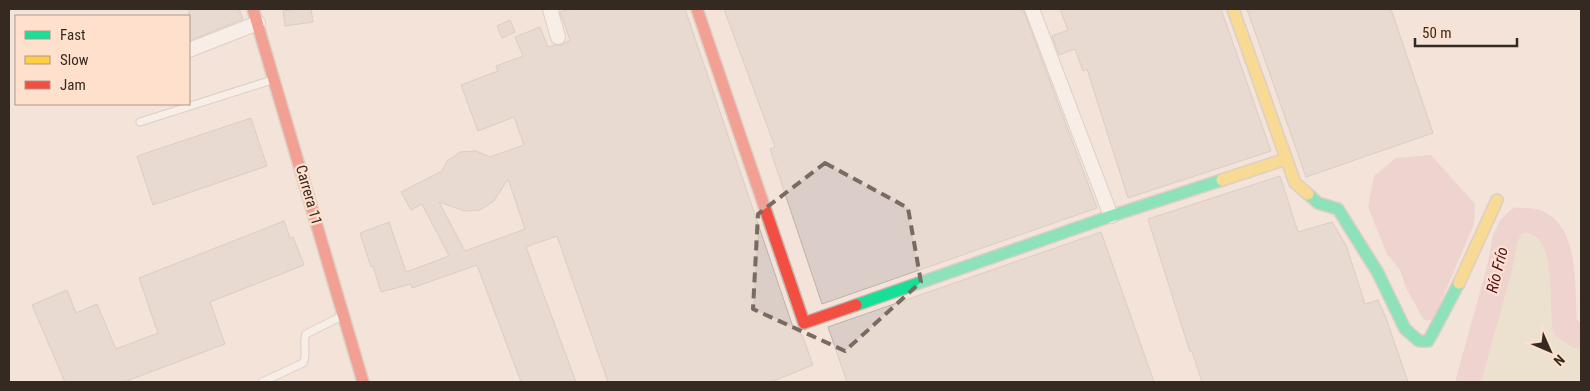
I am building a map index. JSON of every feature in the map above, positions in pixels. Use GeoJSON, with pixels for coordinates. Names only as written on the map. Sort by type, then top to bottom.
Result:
{"type":"FeatureCollection","features":[{"type":"Feature","properties":{"kind":"street","name":"Carrera 11"},"geometry":{"type":"LineString","coordinates":[[254,9],[363,382]]}},
{"type":"Feature","properties":{"kind":"street"},"geometry":{"type":"LineString","coordinates":[[552,9],[550,10],[558,37]]}},
{"type":"Feature","properties":{"kind":"street"},"geometry":{"type":"LineString","coordinates":[[697,9],[804,323],[1111,216],[1286,159]]}},
{"type":"Feature","properties":{"kind":"street"},"geometry":{"type":"LineString","coordinates":[[1032,9],[1111,216]]}},
{"type":"Feature","properties":{"kind":"street"},"geometry":{"type":"LineString","coordinates":[[1233,9],[1295,183],[1318,203],[1338,209],[1378,273],[1406,329],[1419,341],[1428,341],[1435,332],[1497,200]]}},
{"type":"Feature","properties":{"kind":"street"},"geometry":{"type":"LineString","coordinates":[[190,50],[258,23]]}},
{"type":"Feature","properties":{"kind":"lane"},"geometry":{"type":"LineString","coordinates":[[140,122],[274,79]]}},
{"type":"Feature","properties":{"kind":"lane"},"geometry":{"type":"LineString","coordinates":[[262,382],[303,362],[305,358],[304,338],[306,334],[343,316]]}},
{"type":"Feature","properties":{"kind":"highlighted area"},"geometry":{"type":"Polygon","coordinates":[[[825,163],[908,208],[921,282],[845,351],[753,309],[758,214],[825,163]]]}},
{"type":"Feature","properties":{"kind":"shaded area"},"geometry":{"type":"Polygon","coordinates":[[[1431,155],[1475,204],[1474,224],[1433,320],[1424,320],[1406,288],[1400,270],[1387,254],[1368,207],[1374,176],[1396,158],[1431,155]]]}},
{"type":"Feature","properties":{"kind":"shaded area"},"geometry":{"type":"Polygon","coordinates":[[[1518,220],[1537,223],[1547,230],[1554,241],[1562,269],[1565,327],[1581,336],[1581,382],[1468,382],[1499,270],[1505,239],[1510,228],[1518,220]]]}},
{"type":"Feature","properties":{"kind":"building"},"geometry":{"type":"Polygon","coordinates":[[[189,9],[239,9],[243,19],[190,41],[189,9]]]}},
{"type":"Feature","properties":{"kind":"building"},"geometry":{"type":"Polygon","coordinates":[[[311,9],[313,22],[285,26],[283,11],[311,9]]]}},
{"type":"Feature","properties":{"kind":"building"},"geometry":{"type":"Polygon","coordinates":[[[571,9],[685,9],[793,327],[802,335],[813,365],[771,382],[608,382],[557,236],[526,247],[576,382],[521,382],[477,265],[412,288],[411,284],[381,292],[360,233],[389,222],[406,272],[449,256],[422,204],[411,210],[401,192],[442,171],[447,161],[460,152],[476,151],[490,157],[524,145],[514,117],[478,131],[461,85],[498,71],[496,66],[523,56],[515,37],[540,27],[548,47],[561,45],[570,40],[560,12],[571,9]],[[508,179],[494,201],[480,210],[465,211],[439,202],[465,251],[525,229],[508,179]]]}},
{"type":"Feature","properties":{"kind":"building"},"geometry":{"type":"Polygon","coordinates":[[[724,9],[1023,9],[1097,208],[822,304],[770,149],[775,147],[724,9]]]}},
{"type":"Feature","properties":{"kind":"building"},"geometry":{"type":"Polygon","coordinates":[[[1060,9],[1221,9],[1271,151],[1128,198],[1087,69],[1083,71],[1075,49],[1059,55],[1052,36],[1068,30],[1060,9]]]}},
{"type":"Feature","properties":{"kind":"building"},"geometry":{"type":"Polygon","coordinates":[[[1247,9],[1391,9],[1433,133],[1306,177],[1247,9]]]}},
{"type":"Feature","properties":{"kind":"building"},"geometry":{"type":"Polygon","coordinates":[[[510,20],[515,32],[502,38],[497,26],[510,20]]]}},
{"type":"Feature","properties":{"kind":"building"},"geometry":{"type":"Polygon","coordinates":[[[251,118],[267,166],[153,205],[137,156],[251,118]]]}},
{"type":"Feature","properties":{"kind":"building"},"geometry":{"type":"Polygon","coordinates":[[[1280,176],[1298,232],[1332,222],[1346,245],[1365,304],[1378,300],[1408,382],[1202,382],[1192,351],[1190,352],[1148,219],[1280,176]]]}},
{"type":"Feature","properties":{"kind":"building"},"geometry":{"type":"Polygon","coordinates":[[[284,221],[290,238],[293,237],[304,265],[210,302],[225,344],[124,382],[65,382],[32,305],[67,290],[76,313],[97,304],[116,349],[158,333],[139,278],[284,221]]]}},
{"type":"Feature","properties":{"kind":"building"},"geometry":{"type":"Polygon","coordinates":[[[1101,232],[1154,382],[847,382],[828,327],[1101,232]]]}},
{"type":"Feature","properties":{"kind":"waterway","name":"Río Frío"},"geometry":{"type":"LineString","coordinates":[[1468,382],[1499,270],[1505,239],[1510,228],[1518,220],[1538,223],[1548,230],[1555,241],[1562,269],[1565,327],[1581,336]]}},
{"type":"Feature","properties":{"kind":"traffic: fast"},"geometry":{"type":"LineString","coordinates":[[856,305],[1111,216],[1222,180]]}},
{"type":"Feature","properties":{"kind":"traffic: fast"},"geometry":{"type":"LineString","coordinates":[[1308,194],[1318,203],[1338,209],[1378,273],[1405,329],[1419,341],[1428,341],[1459,283]]}},
{"type":"Feature","properties":{"kind":"traffic: slow"},"geometry":{"type":"LineString","coordinates":[[1233,9],[1295,183],[1308,194]]}},
{"type":"Feature","properties":{"kind":"traffic: slow"},"geometry":{"type":"LineString","coordinates":[[1222,180],[1286,159]]}},
{"type":"Feature","properties":{"kind":"traffic: slow"},"geometry":{"type":"LineString","coordinates":[[1459,283],[1497,200]]}},
{"type":"Feature","properties":{"kind":"traffic: jam"},"geometry":{"type":"LineString","coordinates":[[253,9],[363,382]]}},
{"type":"Feature","properties":{"kind":"traffic: jam"},"geometry":{"type":"LineString","coordinates":[[697,9],[804,323],[856,305]]}}]}
